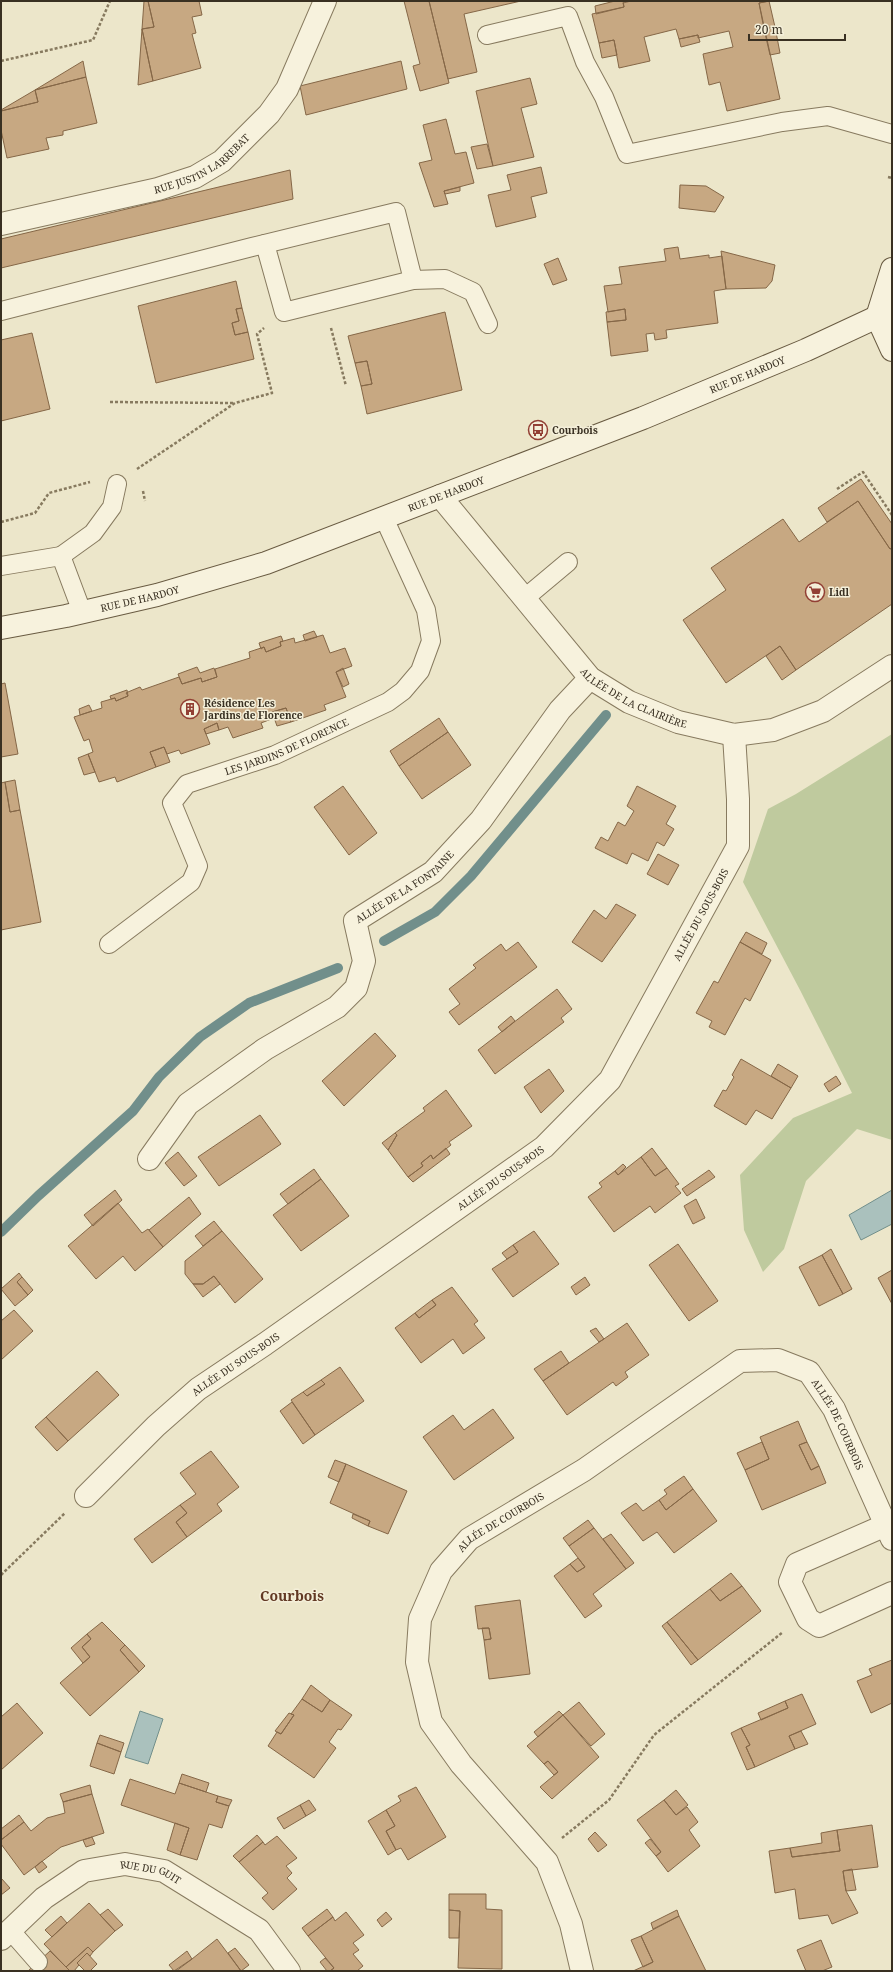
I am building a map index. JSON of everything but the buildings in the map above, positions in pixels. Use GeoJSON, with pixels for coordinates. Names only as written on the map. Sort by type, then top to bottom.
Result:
{"type":"FeatureCollection","features":[{"type":"Feature","properties":{"kind":"street","name":"RUE JUSTIN LARREBAT"},"geometry":{"type":"LineString","coordinates":[[1,224],[158,189],[195,177],[222,161],[247,138],[287,89],[325,1]]}},
{"type":"Feature","properties":{"kind":"street"},"geometry":{"type":"LineString","coordinates":[[892,269],[884,313],[892,350]]}},
{"type":"Feature","properties":{"kind":"street","name":"RUE DE HARDOY"},"geometry":{"type":"LineString","coordinates":[[1,628],[157,595],[266,563],[643,418],[806,350],[884,313]]}},
{"type":"Feature","properties":{"kind":"street","name":"ALLÉE DE LA CLAIRIÈRE"},"geometry":{"type":"LineString","coordinates":[[440,496],[529,602],[590,678],[629,702],[678,722],[734,735],[773,730],[823,711],[892,666]]}},
{"type":"Feature","properties":{"kind":"street","name":"ALLÉE DE LA FONTAINE"},"geometry":{"type":"LineString","coordinates":[[149,1159],[188,1104],[264,1049],[337,1007],[356,988],[364,961],[355,921],[433,872],[481,820],[560,710],[590,678]]}},
{"type":"Feature","properties":{"kind":"street","name":"ALLÉE DU SOUS-BOIS"},"geometry":{"type":"LineString","coordinates":[[86,1496],[156,1426],[198,1389],[265,1344],[544,1147],[610,1080],[738,846],[738,799],[734,735]]}},
{"type":"Feature","properties":{"kind":"street","name":"ALLÉE DE COURBOIS"},"geometry":{"type":"LineString","coordinates":[[582,1971],[571,1924],[546,1862],[461,1764],[431,1722],[417,1662],[420,1619],[441,1571],[470,1539],[584,1470],[740,1361],[778,1360],[809,1372],[834,1408],[889,1532],[797,1564],[790,1582],[808,1619],[819,1626],[892,1593]]}},
{"type":"Feature","properties":{"kind":"street","name":"RUE DU GUIT"},"geometry":{"type":"LineString","coordinates":[[6,1935],[44,1898],[84,1871],[125,1864],[164,1871],[259,1930],[289,1971]]}},
{"type":"Feature","properties":{"kind":"lane"},"geometry":{"type":"LineString","coordinates":[[487,35],[568,16],[585,62],[604,97],[627,154],[782,122],[828,116],[892,134]]}},
{"type":"Feature","properties":{"kind":"lane"},"geometry":{"type":"LineString","coordinates":[[1,311],[396,212],[413,280]]}},
{"type":"Feature","properties":{"kind":"lane"},"geometry":{"type":"LineString","coordinates":[[264,244],[284,312],[413,280],[445,279],[473,292],[488,324]]}},
{"type":"Feature","properties":{"kind":"lane"},"geometry":{"type":"LineString","coordinates":[[1,566],[61,556],[93,533],[112,507],[117,484]]}},
{"type":"Feature","properties":{"kind":"lane","name":"LES JARDINS DE FLORENCE"},"geometry":{"type":"LineString","coordinates":[[109,944],[191,882],[198,866],[172,803],[187,784],[275,755],[388,702],[403,691],[420,670],[431,641],[426,610],[384,518]]}},
{"type":"Feature","properties":{"kind":"lane"},"geometry":{"type":"LineString","coordinates":[[61,556],[82,612]]}},
{"type":"Feature","properties":{"kind":"lane"},"geometry":{"type":"LineString","coordinates":[[529,602],[568,562]]}},
{"type":"Feature","properties":{"kind":"lane"},"geometry":{"type":"LineString","coordinates":[[6,1935],[38,1962]]}},
{"type":"Feature","properties":{"kind":"path"},"geometry":{"type":"LineString","coordinates":[[1,61],[93,40],[110,1]]}},
{"type":"Feature","properties":{"kind":"path"},"geometry":{"type":"LineString","coordinates":[[888,177],[892,178]]}},
{"type":"Feature","properties":{"kind":"path"},"geometry":{"type":"LineString","coordinates":[[324,302],[346,386]]}},
{"type":"Feature","properties":{"kind":"path"},"geometry":{"type":"LineString","coordinates":[[130,471],[137,469],[235,404],[272,393],[257,334]]}},
{"type":"Feature","properties":{"kind":"path"},"geometry":{"type":"LineString","coordinates":[[110,402],[235,404]]}},
{"type":"Feature","properties":{"kind":"path"},"geometry":{"type":"LineString","coordinates":[[137,469],[139,476]]}},
{"type":"Feature","properties":{"kind":"path"},"geometry":{"type":"LineString","coordinates":[[837,489],[863,472],[892,515]]}},
{"type":"Feature","properties":{"kind":"path"},"geometry":{"type":"LineString","coordinates":[[1,522],[35,513],[49,493],[93,481]]}},
{"type":"Feature","properties":{"kind":"path"},"geometry":{"type":"LineString","coordinates":[[1,1575],[58,1519],[86,1496]]}},
{"type":"Feature","properties":{"kind":"path"},"geometry":{"type":"LineString","coordinates":[[540,1855],[609,1800],[654,1735],[806,1614]]}},
{"type":"Feature","properties":{"kind":"green space"},"geometry":{"type":"Polygon","coordinates":[[[892,734],[892,1140],[857,1129],[806,1181],[784,1249],[763,1272],[744,1230],[740,1175],[793,1118],[852,1093],[743,882],[768,809],[796,794],[892,734]]]}},
{"type":"Feature","properties":{"kind":"water"},"geometry":{"type":"Polygon","coordinates":[[[892,1190],[892,1224],[861,1240],[849,1215],[892,1190]]]}},
{"type":"Feature","properties":{"kind":"water"},"geometry":{"type":"Polygon","coordinates":[[[140,1711],[163,1719],[148,1764],[125,1757],[140,1711]]]}},
{"type":"Feature","properties":{"kind":"waterway"},"geometry":{"type":"LineString","coordinates":[[384,941],[435,912],[471,876],[606,715]]}},
{"type":"Feature","properties":{"kind":"waterway"},"geometry":{"type":"LineString","coordinates":[[1,1232],[38,1196],[133,1111],[159,1077],[200,1037],[249,1003],[338,968]]}},
{"type":"Feature","properties":{"kind":"place","name":"Courbois"},"geometry":{"type":"Point","coordinates":[538,430]}},
{"type":"Feature","properties":{"kind":"place","name":"Lidl"},"geometry":{"type":"Point","coordinates":[815,592]}},
{"type":"Feature","properties":{"kind":"place","name":"Résidence Les Jardins de Florence"},"geometry":{"type":"Point","coordinates":[190,709]}},
{"type":"Feature","properties":{"kind":"district","name":"Courbois"},"geometry":{"type":"Point","coordinates":[292,1596]}}]}
